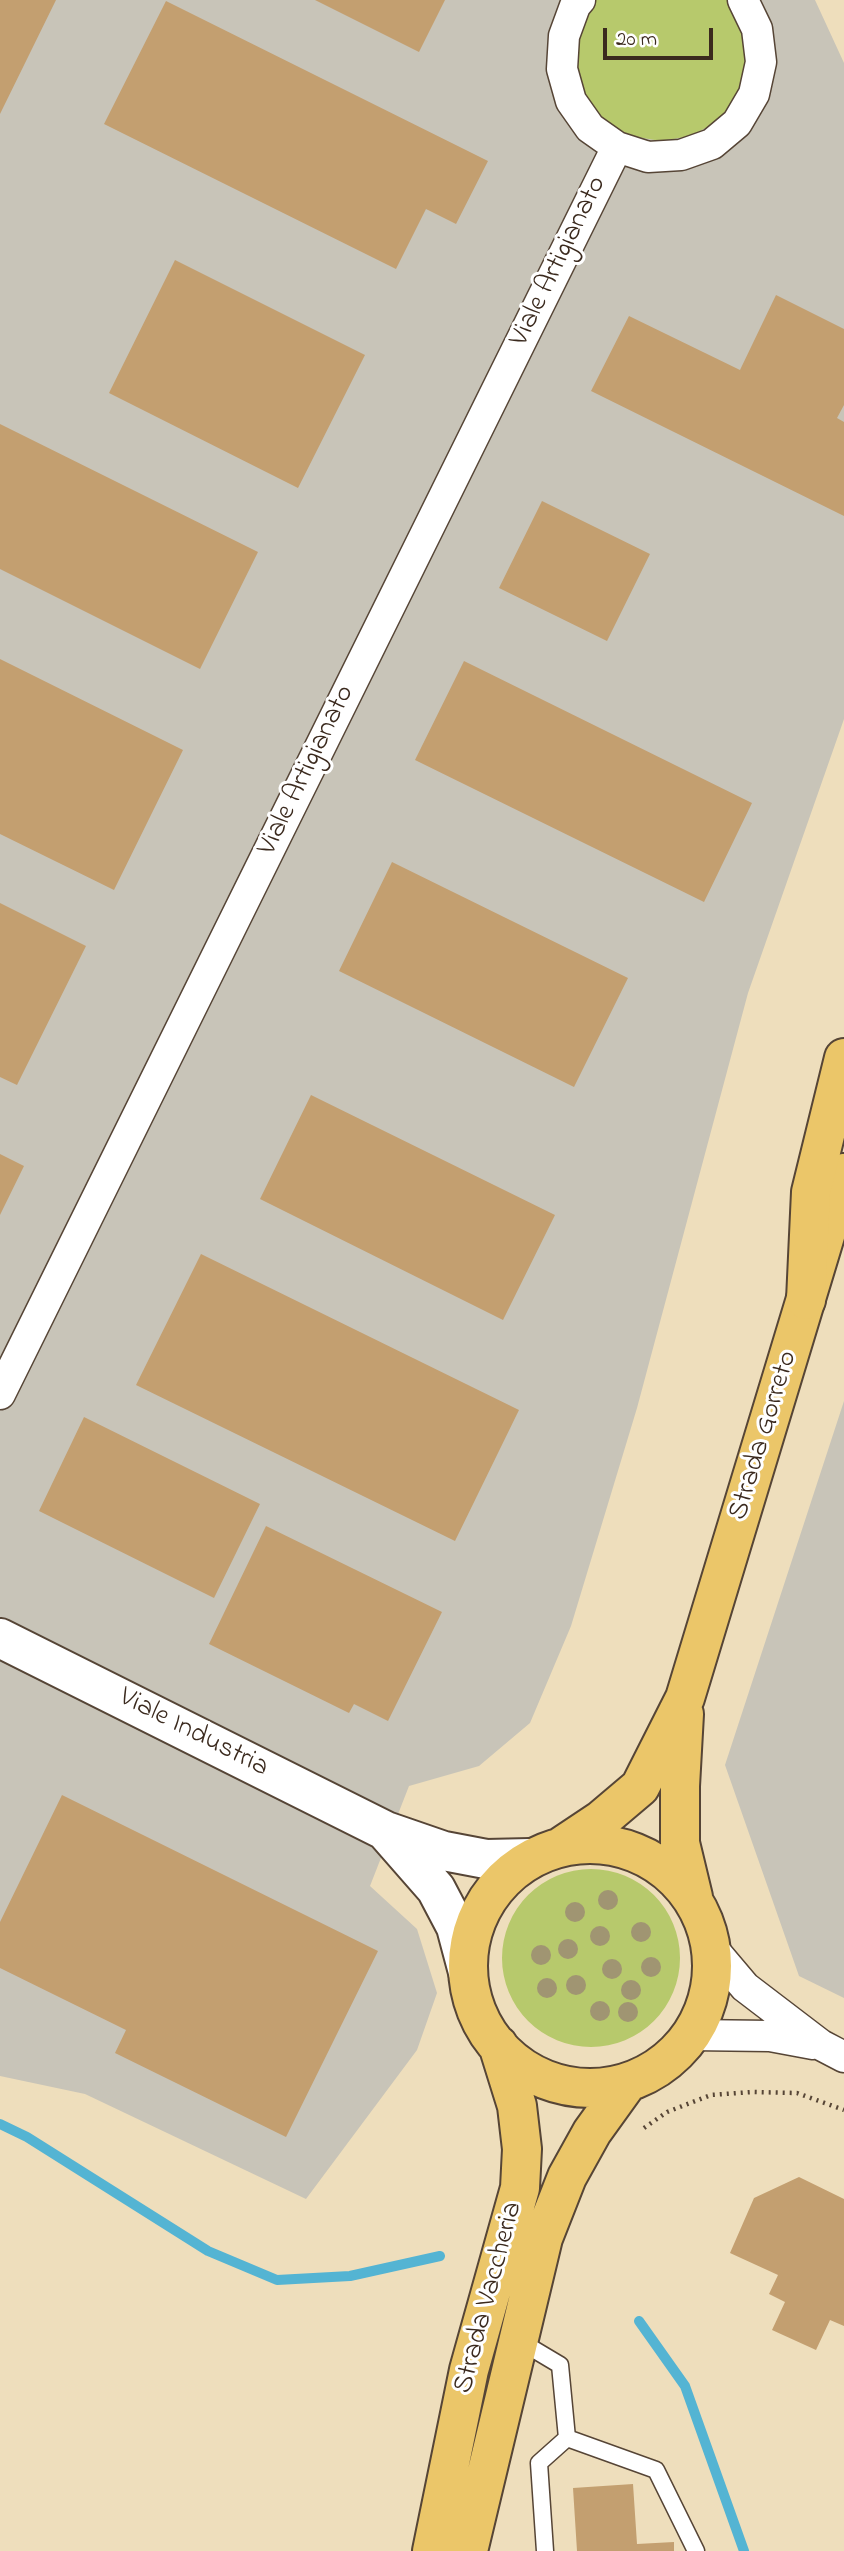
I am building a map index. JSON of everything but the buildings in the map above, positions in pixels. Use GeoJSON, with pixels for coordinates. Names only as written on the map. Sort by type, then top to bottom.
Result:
{"type":"FeatureCollection","features":[{"type":"Feature","properties":{"kind":"main road"},"geometry":{"type":"LineString","coordinates":[[806,1300],[811,1192],[844,1058]]}},
{"type":"Feature","properties":{"kind":"main road","name":"Strada Gorreto"},"geometry":{"type":"LineString","coordinates":[[546,1852],[601,1820],[640,1787],[685,1698],[844,1173]]}},
{"type":"Feature","properties":{"kind":"main road","name":"Strada Gorreto"},"geometry":{"type":"LineString","coordinates":[[685,1698],[680,1843],[694,1900]]}},
{"type":"Feature","properties":{"kind":"main road"},"geometry":{"type":"LineString","coordinates":[[600,1843],[636,1852],[669,1872],[694,1900],[705,1923],[712,1948],[712,1979],[705,2008],[691,2035],[663,2064],[628,2082],[593,2089],[557,2084],[524,2069],[498,2045],[477,2011],[468,1972],[471,1938],[484,1906],[504,1879],[546,1852],[600,1843]]}},
{"type":"Feature","properties":{"kind":"main road","name":"Strada Vaccheria"},"geometry":{"type":"LineString","coordinates":[[432,2551],[469,2370],[520,2188],[522,2149],[517,2106],[498,2045]]}},
{"type":"Feature","properties":{"kind":"main road","name":"Strada Vaccheria"},"geometry":{"type":"LineString","coordinates":[[468,2551],[542,2238],[566,2177],[592,2132],[628,2082]]}},
{"type":"Feature","properties":{"kind":"street"},"geometry":{"type":"LineString","coordinates":[[580,0],[575,6],[564,36],[562,69],[571,101],[590,128],[617,147],[648,157],[681,156],[712,144],[737,122],[754,94],[761,62],[757,29],[743,0]]}},
{"type":"Feature","properties":{"kind":"street","name":"Viale Artigianato"},"geometry":{"type":"LineString","coordinates":[[0,1394],[617,147]]}},
{"type":"Feature","properties":{"kind":"street","name":"Viale Industria"},"geometry":{"type":"LineString","coordinates":[[0,1637],[386,1831],[444,1852],[486,1859],[546,1852]]}},
{"type":"Feature","properties":{"kind":"street","name":"Viale Industria"},"geometry":{"type":"LineString","coordinates":[[386,1831],[436,1889],[456,1927],[468,1972]]}},
{"type":"Feature","properties":{"kind":"street"},"geometry":{"type":"LineString","coordinates":[[712,1948],[745,1987],[832,2051]]}},
{"type":"Feature","properties":{"kind":"street"},"geometry":{"type":"LineString","coordinates":[[691,2035],[770,2036],[832,2051]]}},
{"type":"Feature","properties":{"kind":"lane"},"geometry":{"type":"LineString","coordinates":[[518,2340],[560,2365],[568,2438]]}},
{"type":"Feature","properties":{"kind":"lane"},"geometry":{"type":"LineString","coordinates":[[545,2551],[539,2463],[568,2438]]}},
{"type":"Feature","properties":{"kind":"lane"},"geometry":{"type":"LineString","coordinates":[[568,2438],[656,2470],[696,2551]]}},
{"type":"Feature","properties":{"kind":"path"},"geometry":{"type":"LineString","coordinates":[[635,2134],[667,2112],[711,2095],[797,2093],[844,2110]]}},
{"type":"Feature","properties":{"kind":"shaded area"},"geometry":{"type":"Polygon","coordinates":[[[0,0],[815,0],[844,63],[844,719],[748,993],[637,1408],[571,1626],[530,1723],[479,1766],[409,1786],[370,1886],[417,1929],[437,1993],[417,2050],[306,2199],[85,2094],[0,2076],[0,0]]]}},
{"type":"Feature","properties":{"kind":"shaded area"},"geometry":{"type":"Polygon","coordinates":[[[844,1401],[844,1998],[799,1976],[725,1765],[844,1401]]]}},
{"type":"Feature","properties":{"kind":"green space"},"geometry":{"type":"Polygon","coordinates":[[[591,0],[732,0],[740,9],[749,69],[738,98],[718,121],[691,136],[661,141],[631,136],[606,122],[587,101],[576,75],[579,19],[591,0]]]}},
{"type":"Feature","properties":{"kind":"green space"},"geometry":{"type":"Polygon","coordinates":[[[591,1869],[608,1870],[625,1876],[654,1895],[673,1924],[679,1941],[679,1975],[673,1992],[654,2021],[625,2040],[608,2046],[591,2047],[574,2046],[557,2040],[528,2021],[509,1992],[503,1975],[502,1958],[503,1941],[509,1924],[528,1895],[557,1876],[574,1870],[591,1869]]]}},
{"type":"Feature","properties":{"kind":"waterway"},"geometry":{"type":"LineString","coordinates":[[0,2124],[27,2137],[208,2251],[277,2280],[350,2276],[440,2256]]}},
{"type":"Feature","properties":{"kind":"waterway"},"geometry":{"type":"LineString","coordinates":[[639,2321],[685,2386],[744,2551]]}}]}
